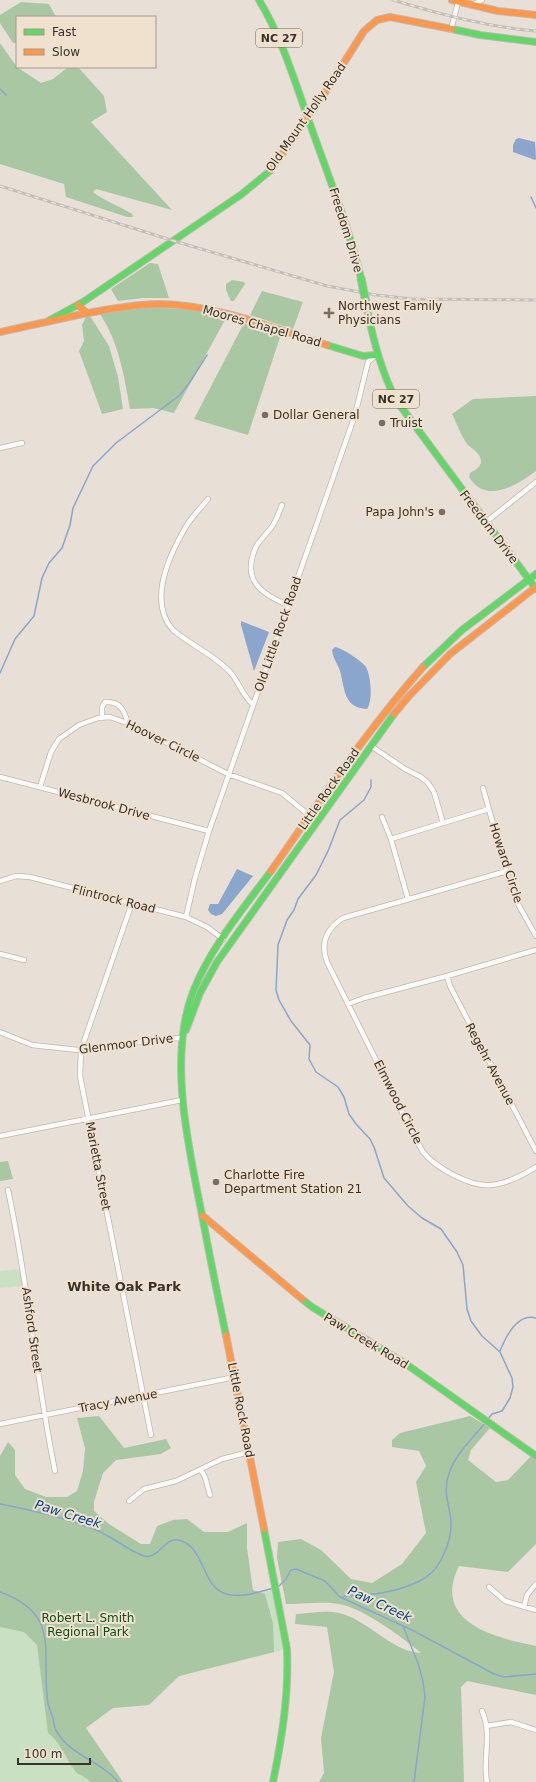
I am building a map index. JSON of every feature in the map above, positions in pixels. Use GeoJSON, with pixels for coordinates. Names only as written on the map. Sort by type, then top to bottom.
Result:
{"type":"FeatureCollection","features":[{"type":"Feature","properties":{"kind":"main road","name":"Freedom Drive"},"geometry":{"type":"LineString","coordinates":[[259,0],[267,12],[283,48],[352,241],[376,355],[385,378],[402,409],[536,588]]}},
{"type":"Feature","properties":{"kind":"main road"},"geometry":{"type":"LineString","coordinates":[[455,1],[498,11],[536,15]]}},
{"type":"Feature","properties":{"kind":"main road","name":"Old Mount Holly Road"},"geometry":{"type":"LineString","coordinates":[[50,320],[78,305],[257,183],[272,168],[308,118],[364,31],[377,20],[390,18],[451,30],[536,42]]}},
{"type":"Feature","properties":{"kind":"main road","name":"Moores Chapel Road"},"geometry":{"type":"LineString","coordinates":[[50,320],[87,312],[148,304],[190,306],[221,312],[363,356],[376,355]]}},
{"type":"Feature","properties":{"kind":"main road"},"geometry":{"type":"LineString","coordinates":[[78,305],[83,311],[87,312]]}},
{"type":"Feature","properties":{"kind":"main road"},"geometry":{"type":"LineString","coordinates":[[0,332],[50,320]]}},
{"type":"Feature","properties":{"kind":"main road","name":"Little Rock Road"},"geometry":{"type":"LineString","coordinates":[[273,1782],[286,1714],[288,1687],[287,1648],[182,1100],[179,1073],[185,1017],[192,994],[202,971],[223,939],[389,705],[412,678],[462,630],[536,574]]}},
{"type":"Feature","properties":{"kind":"main road","name":"Little Rock Road"},"geometry":{"type":"LineString","coordinates":[[183,1038],[200,993],[217,962],[371,746],[409,696],[450,654],[536,588]]}},
{"type":"Feature","properties":{"kind":"main road","name":"Paw Creek Road"},"geometry":{"type":"LineString","coordinates":[[204,1216],[312,1307],[391,1354],[479,1414],[536,1456]]}},
{"type":"Feature","properties":{"kind":"street"},"geometry":{"type":"LineString","coordinates":[[472,5],[482,0]]}},
{"type":"Feature","properties":{"kind":"street"},"geometry":{"type":"LineString","coordinates":[[451,30],[455,1]]}},
{"type":"Feature","properties":{"kind":"street","name":"Old Little Rock Road"},"geometry":{"type":"LineString","coordinates":[[186,917],[209,831],[228,774],[354,415],[368,362],[376,355]]}},
{"type":"Feature","properties":{"kind":"street"},"geometry":{"type":"LineString","coordinates":[[0,448],[22,443]]}},
{"type":"Feature","properties":{"kind":"street"},"geometry":{"type":"LineString","coordinates":[[486,522],[536,482]]}},
{"type":"Feature","properties":{"kind":"street"},"geometry":{"type":"LineString","coordinates":[[208,499],[184,529],[171,558],[162,586],[162,610],[167,622],[173,630],[226,668],[236,678],[249,701],[253,704]]}},
{"type":"Feature","properties":{"kind":"street"},"geometry":{"type":"LineString","coordinates":[[282,505],[273,526],[256,547],[251,569],[256,585],[262,592],[271,598],[288,605]]}},
{"type":"Feature","properties":{"kind":"street"},"geometry":{"type":"LineString","coordinates":[[102,718],[102,707],[105,702],[111,702],[119,704],[124,711],[128,723]]}},
{"type":"Feature","properties":{"kind":"street","name":"Hoover Circle"},"geometry":{"type":"LineString","coordinates":[[40,787],[51,752],[59,739],[79,725],[110,717],[128,723],[228,774],[282,793],[310,816]]}},
{"type":"Feature","properties":{"kind":"street"},"geometry":{"type":"LineString","coordinates":[[371,746],[405,769],[421,777],[428,783],[434,792],[443,822]]}},
{"type":"Feature","properties":{"kind":"street","name":"Wesbrook Drive"},"geometry":{"type":"LineString","coordinates":[[0,777],[209,831]]}},
{"type":"Feature","properties":{"kind":"street","name":"Howard Circle"},"geometry":{"type":"LineString","coordinates":[[483,788],[515,896],[536,936]]}},
{"type":"Feature","properties":{"kind":"street"},"geometry":{"type":"LineString","coordinates":[[391,839],[489,808]]}},
{"type":"Feature","properties":{"kind":"street"},"geometry":{"type":"LineString","coordinates":[[382,817],[391,839],[408,899]]}},
{"type":"Feature","properties":{"kind":"street","name":"Elmwood Circle"},"geometry":{"type":"LineString","coordinates":[[507,871],[343,918],[335,923],[326,935],[324,942],[325,956],[414,1136],[424,1152],[459,1178],[484,1185],[494,1185],[507,1181],[536,1167]]}},
{"type":"Feature","properties":{"kind":"street","name":"Flintrock Road"},"geometry":{"type":"LineString","coordinates":[[0,881],[16,876],[30,877],[186,917],[207,927],[223,939]]}},
{"type":"Feature","properties":{"kind":"street","name":"Marietta Street"},"geometry":{"type":"LineString","coordinates":[[132,903],[81,1050],[80,1076],[142,1396],[151,1435]]}},
{"type":"Feature","properties":{"kind":"street"},"geometry":{"type":"LineString","coordinates":[[348,1004],[364,998],[536,950]]}},
{"type":"Feature","properties":{"kind":"street"},"geometry":{"type":"LineString","coordinates":[[0,954],[24,960]]}},
{"type":"Feature","properties":{"kind":"street","name":"Regehr Avenue"},"geometry":{"type":"LineString","coordinates":[[447,976],[457,999],[536,1151]]}},
{"type":"Feature","properties":{"kind":"street","name":"Glenmoor Drive"},"geometry":{"type":"LineString","coordinates":[[0,1032],[32,1045],[64,1050],[110,1048],[152,1039],[183,1038]]}},
{"type":"Feature","properties":{"kind":"street"},"geometry":{"type":"LineString","coordinates":[[0,1136],[182,1100]]}},
{"type":"Feature","properties":{"kind":"street","name":"Ashford Street"},"geometry":{"type":"LineString","coordinates":[[8,1190],[22,1263],[44,1416],[55,1471]]}},
{"type":"Feature","properties":{"kind":"street","name":"Tracy Avenue"},"geometry":{"type":"LineString","coordinates":[[0,1424],[235,1377]]}},
{"type":"Feature","properties":{"kind":"street"},"geometry":{"type":"LineString","coordinates":[[129,1501],[144,1489],[176,1482],[222,1459],[249,1452]]}},
{"type":"Feature","properties":{"kind":"street"},"geometry":{"type":"LineString","coordinates":[[201,1470],[205,1477],[210,1495]]}},
{"type":"Feature","properties":{"kind":"street"},"geometry":{"type":"LineString","coordinates":[[524,1607],[527,1595],[536,1584]]}},
{"type":"Feature","properties":{"kind":"street"},"geometry":{"type":"LineString","coordinates":[[489,1587],[505,1601],[536,1610]]}},
{"type":"Feature","properties":{"kind":"street"},"geometry":{"type":"LineString","coordinates":[[482,1711],[488,1738],[486,1766],[487,1782]]}},
{"type":"Feature","properties":{"kind":"street"},"geometry":{"type":"LineString","coordinates":[[486,1726],[511,1722],[536,1730]]}},
{"type":"Feature","properties":{"kind":"green space"},"geometry":{"type":"Polygon","coordinates":[[[21,2],[49,4],[55,16],[16,16],[16,43],[13,43],[0,23],[0,15],[21,2]]]}},
{"type":"Feature","properties":{"kind":"green space"},"geometry":{"type":"Polygon","coordinates":[[[0,43],[16,66],[16,68],[18,68],[41,83],[53,79],[67,68],[79,68],[104,96],[107,112],[91,122],[172,210],[96,189],[93,192],[132,214],[133,217],[127,217],[66,197],[64,184],[0,164],[0,43]]]}},
{"type":"Feature","properties":{"kind":"green space"},"geometry":{"type":"Polygon","coordinates":[[[150,263],[158,264],[169,298],[143,298],[118,301],[111,289],[150,263]]]}},
{"type":"Feature","properties":{"kind":"green space"},"geometry":{"type":"Polygon","coordinates":[[[232,280],[244,282],[245,284],[234,301],[231,301],[226,290],[226,284],[232,280]]]}},
{"type":"Feature","properties":{"kind":"green space"},"geometry":{"type":"Polygon","coordinates":[[[262,291],[303,302],[293,329],[250,315],[262,291]]]}},
{"type":"Feature","properties":{"kind":"green space"},"geometry":{"type":"Polygon","coordinates":[[[150,307],[195,310],[226,318],[174,413],[153,408],[130,409],[120,360],[112,336],[100,314],[150,307]]]}},
{"type":"Feature","properties":{"kind":"green space"},"geometry":{"type":"Polygon","coordinates":[[[90,316],[109,346],[118,377],[123,409],[102,414],[79,351],[84,341],[82,325],[86,317],[90,316]]]}},
{"type":"Feature","properties":{"kind":"green space"},"geometry":{"type":"Polygon","coordinates":[[[244,323],[281,334],[248,435],[194,419],[244,323]]]}},
{"type":"Feature","properties":{"kind":"green space"},"geometry":{"type":"Polygon","coordinates":[[[536,396],[536,471],[520,482],[502,490],[484,490],[476,485],[469,477],[470,473],[480,466],[481,459],[477,452],[468,445],[452,414],[473,399],[536,396]]]}},
{"type":"Feature","properties":{"kind":"green space"},"geometry":{"type":"Polygon","coordinates":[[[8,1161],[13,1179],[0,1181],[0,1162],[8,1161]]]}},
{"type":"Feature","properties":{"kind":"green space"},"geometry":{"type":"Polygon","coordinates":[[[21,1269],[24,1286],[0,1288],[0,1271],[21,1269]]]}},
{"type":"Feature","properties":{"kind":"green space","name":"Robert L. Smith Regional Park"},"geometry":{"type":"Polygon","coordinates":[[[99,1416],[124,1448],[166,1439],[171,1448],[161,1454],[116,1460],[103,1473],[94,1502],[94,1511],[109,1524],[141,1544],[150,1544],[157,1526],[173,1520],[187,1519],[204,1532],[228,1532],[247,1523],[247,1548],[253,1590],[265,1594],[273,1623],[274,1652],[179,1676],[149,1705],[113,1708],[86,1728],[123,1782],[90,1782],[87,1778],[75,1771],[60,1746],[48,1733],[37,1645],[24,1632],[0,1627],[0,1456],[8,1442],[15,1450],[15,1475],[25,1489],[46,1497],[67,1497],[77,1491],[83,1471],[85,1448],[77,1418],[99,1416]]]}},
{"type":"Feature","properties":{"kind":"green space"},"geometry":{"type":"Polygon","coordinates":[[[470,1416],[490,1428],[471,1450],[468,1460],[496,1482],[508,1480],[531,1456],[536,1460],[536,1544],[508,1572],[459,1566],[453,1585],[453,1601],[460,1614],[472,1624],[486,1632],[520,1643],[536,1646],[536,1695],[467,1681],[461,1687],[464,1782],[319,1782],[324,1773],[321,1738],[334,1672],[327,1627],[295,1624],[296,1614],[334,1612],[349,1616],[400,1647],[421,1653],[382,1624],[349,1607],[339,1604],[326,1603],[286,1604],[277,1558],[278,1542],[301,1539],[321,1550],[351,1579],[372,1583],[402,1564],[426,1533],[416,1482],[426,1466],[419,1451],[392,1447],[392,1440],[400,1433],[470,1416]]]}},
{"type":"Feature","properties":{"kind":"green space","name":"Robert L. Smith Regional Park"},"geometry":{"type":"Polygon","coordinates":[[[0,1504],[235,1596],[272,1590],[283,1650],[179,1676],[149,1705],[113,1708],[85,1728],[123,1782],[0,1782],[0,1504]]]}},
{"type":"Feature","properties":{"kind":"water"},"geometry":{"type":"Polygon","coordinates":[[[519,138],[535,142],[535,160],[513,152],[513,145],[516,139],[519,138]]]}},
{"type":"Feature","properties":{"kind":"water"},"geometry":{"type":"Polygon","coordinates":[[[241,621],[269,632],[254,671],[241,625],[241,621]]]}},
{"type":"Feature","properties":{"kind":"water"},"geometry":{"type":"Polygon","coordinates":[[[335,647],[352,655],[366,667],[371,688],[370,700],[367,709],[359,708],[353,705],[346,696],[340,671],[334,659],[332,650],[335,647]]]}},
{"type":"Feature","properties":{"kind":"water"},"geometry":{"type":"Polygon","coordinates":[[[237,869],[253,876],[222,914],[216,916],[211,914],[208,910],[210,904],[218,904],[237,869]]]}},
{"type":"Feature","properties":{"kind":"waterway"},"geometry":{"type":"LineString","coordinates":[[0,89],[6,95]]}},
{"type":"Feature","properties":{"kind":"waterway"},"geometry":{"type":"LineString","coordinates":[[531,197],[536,208]]}},
{"type":"Feature","properties":{"kind":"waterway"},"geometry":{"type":"LineString","coordinates":[[0,673],[15,639],[34,616],[42,578],[49,563],[62,548],[70,525],[73,508],[93,466],[116,443],[180,395],[207,355]]}},
{"type":"Feature","properties":{"kind":"waterway"},"geometry":{"type":"LineString","coordinates":[[371,780],[371,787],[364,800],[340,820],[328,851],[316,875],[298,899],[294,910],[287,920],[278,945],[276,990],[279,1000],[291,1021],[310,1045],[309,1059],[316,1072],[338,1087],[344,1097],[349,1114],[370,1139],[384,1178],[408,1206],[422,1218],[441,1229],[457,1252],[463,1265],[467,1309],[471,1321],[482,1336],[500,1352],[512,1378],[513,1387],[510,1398],[502,1411],[492,1414],[488,1419]]}},
{"type":"Feature","properties":{"kind":"waterway"},"geometry":{"type":"LineString","coordinates":[[500,1351],[505,1339],[518,1322],[529,1317],[536,1318]]}},
{"type":"Feature","properties":{"kind":"waterway"},"geometry":{"type":"LineString","coordinates":[[343,1597],[374,1594],[404,1587],[425,1578],[436,1568],[441,1561],[450,1537],[451,1522],[446,1489],[448,1477],[454,1462],[486,1422]]}},
{"type":"Feature","properties":{"kind":"waterway","name":"Paw Creek"},"geometry":{"type":"LineString","coordinates":[[0,1504],[49,1515],[85,1526],[102,1533],[144,1556],[153,1555],[169,1542],[178,1540],[187,1544],[194,1550],[208,1578],[214,1586],[222,1592],[232,1595],[243,1595],[274,1588]]}},
{"type":"Feature","properties":{"kind":"waterway","name":"Paw Creek"},"geometry":{"type":"LineString","coordinates":[[278,1587],[286,1579],[291,1570],[296,1569],[325,1581],[340,1597],[412,1630],[494,1674],[504,1677],[536,1674]]}},
{"type":"Feature","properties":{"kind":"waterway"},"geometry":{"type":"LineString","coordinates":[[0,1592],[20,1601],[33,1612],[41,1624],[45,1637],[48,1703],[56,1730],[70,1747],[103,1769],[118,1782]]}},
{"type":"Feature","properties":{"kind":"waterway"},"geometry":{"type":"LineString","coordinates":[[403,1626],[419,1666],[425,1697],[414,1782]]}},
{"type":"Feature","properties":{"kind":"railway"},"geometry":{"type":"LineString","coordinates":[[393,0],[446,15],[482,23],[536,31]]}},
{"type":"Feature","properties":{"kind":"railway"},"geometry":{"type":"LineString","coordinates":[[0,186],[174,241],[327,286],[376,295],[412,299],[536,300]]}},
{"type":"Feature","properties":{"kind":"traffic: fast"},"geometry":{"type":"LineString","coordinates":[[259,0],[275,30],[293,76],[344,219],[361,278]]}},
{"type":"Feature","properties":{"kind":"traffic: fast"},"geometry":{"type":"LineString","coordinates":[[452,29],[480,35],[536,42]]}},
{"type":"Feature","properties":{"kind":"traffic: fast"},"geometry":{"type":"LineString","coordinates":[[50,320],[83,302],[242,194],[271,170]]}},
{"type":"Feature","properties":{"kind":"traffic: fast"},"geometry":{"type":"LineString","coordinates":[[361,278],[367,308]]}},
{"type":"Feature","properties":{"kind":"traffic: fast"},"geometry":{"type":"LineString","coordinates":[[367,308],[378,355],[396,400],[536,589]]}},
{"type":"Feature","properties":{"kind":"traffic: fast"},"geometry":{"type":"LineString","coordinates":[[327,345],[363,356],[376,355]]}},
{"type":"Feature","properties":{"kind":"traffic: fast"},"geometry":{"type":"LineString","coordinates":[[423,667],[462,630],[536,574]]}},
{"type":"Feature","properties":{"kind":"traffic: fast"},"geometry":{"type":"LineString","coordinates":[[186,1030],[200,993],[217,962],[394,714]]}},
{"type":"Feature","properties":{"kind":"traffic: fast"},"geometry":{"type":"LineString","coordinates":[[226,1335],[186,1129],[181,1072],[182,1044],[186,1017],[193,992],[208,960],[238,914],[271,871]]}},
{"type":"Feature","properties":{"kind":"traffic: fast"},"geometry":{"type":"LineString","coordinates":[[302,1299],[312,1307],[406,1364],[536,1456]]}},
{"type":"Feature","properties":{"kind":"traffic: fast"},"geometry":{"type":"LineString","coordinates":[[264,1529],[287,1649],[286,1699],[273,1782]]}},
{"type":"Feature","properties":{"kind":"traffic: slow"},"geometry":{"type":"LineString","coordinates":[[452,0],[498,11],[536,15]]}},
{"type":"Feature","properties":{"kind":"traffic: slow"},"geometry":{"type":"LineString","coordinates":[[271,170],[324,94],[364,31],[377,20],[390,17],[452,29]]}},
{"type":"Feature","properties":{"kind":"traffic: slow"},"geometry":{"type":"LineString","coordinates":[[78,305],[87,313],[150,304],[181,305],[202,308],[244,318],[327,345]]}},
{"type":"Feature","properties":{"kind":"traffic: slow"},"geometry":{"type":"LineString","coordinates":[[0,332],[87,313]]}},
{"type":"Feature","properties":{"kind":"traffic: slow"},"geometry":{"type":"LineString","coordinates":[[394,714],[409,696],[450,654],[536,587]]}},
{"type":"Feature","properties":{"kind":"traffic: slow"},"geometry":{"type":"LineString","coordinates":[[271,871],[363,741],[423,667]]}},
{"type":"Feature","properties":{"kind":"traffic: slow"},"geometry":{"type":"LineString","coordinates":[[203,1216],[302,1299]]}},
{"type":"Feature","properties":{"kind":"traffic: slow"},"geometry":{"type":"LineString","coordinates":[[226,1335],[264,1529]]}},
{"type":"Feature","properties":{"kind":"place","name":"Northwest Family Physicians"},"geometry":{"type":"Point","coordinates":[329,313]}},
{"type":"Feature","properties":{"kind":"place","name":"Dollar General"},"geometry":{"type":"Point","coordinates":[265,415]}},
{"type":"Feature","properties":{"kind":"place","name":"Truist"},"geometry":{"type":"Point","coordinates":[382,423]}},
{"type":"Feature","properties":{"kind":"place","name":"Papa John's"},"geometry":{"type":"Point","coordinates":[442,512]}},
{"type":"Feature","properties":{"kind":"place","name":"Charlotte Fire Department Station 21"},"geometry":{"type":"Point","coordinates":[216,1182]}},
{"type":"Feature","properties":{"kind":"district","name":"White Oak Park"},"geometry":{"type":"Point","coordinates":[124,1286]}}]}
